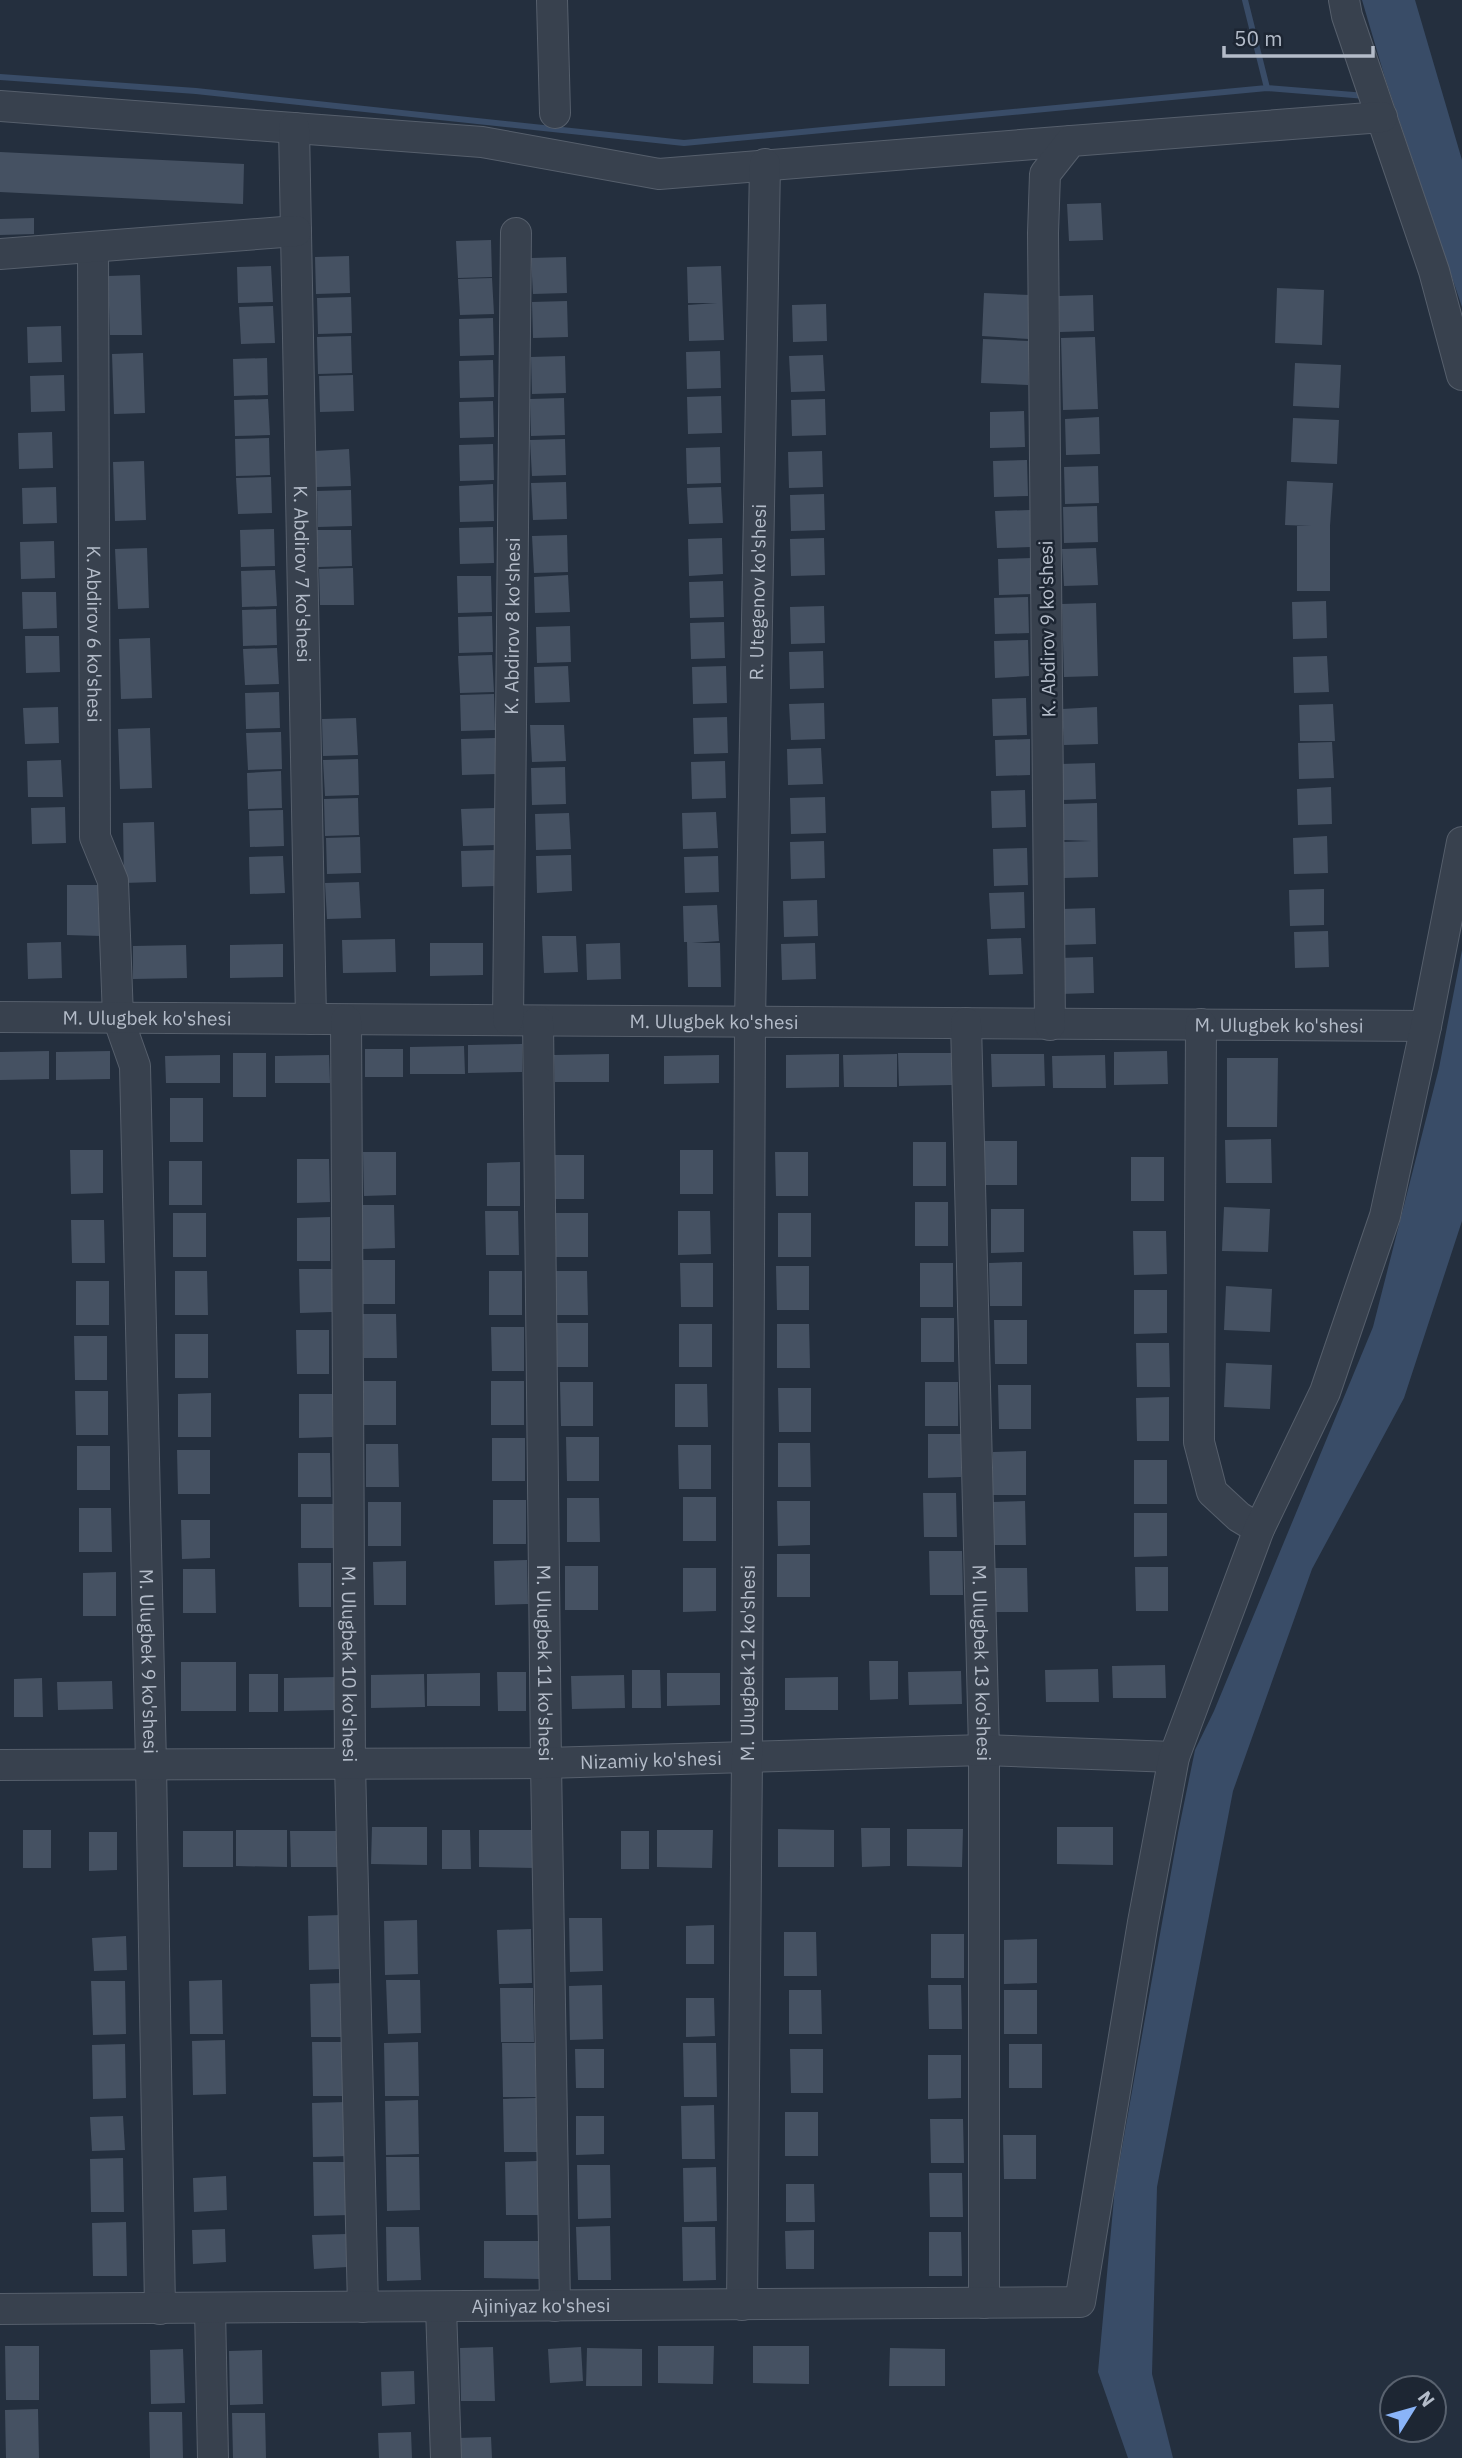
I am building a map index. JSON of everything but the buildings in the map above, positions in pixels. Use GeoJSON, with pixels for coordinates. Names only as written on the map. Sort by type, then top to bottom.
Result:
{"type":"FeatureCollection","features":[{"type":"Feature","properties":{"kind":"street"},"geometry":{"type":"LineString","coordinates":[[552,0],[555,113]]}},
{"type":"Feature","properties":{"kind":"street"},"geometry":{"type":"LineString","coordinates":[[1344,0],[1434,271],[1462,374]]}},
{"type":"Feature","properties":{"kind":"street"},"geometry":{"type":"LineString","coordinates":[[0,106],[482,142],[659,174],[1382,117]]}},
{"type":"Feature","properties":{"kind":"street","name":"K. Abdirov 7 ko'shesi"},"geometry":{"type":"LineString","coordinates":[[294,128],[311,1019]]}},
{"type":"Feature","properties":{"kind":"street","name":"K. Abdirov 9 ko'shesi"},"geometry":{"type":"LineString","coordinates":[[1050,1024],[1043,233],[1045,174],[1071,141]]}},
{"type":"Feature","properties":{"kind":"street","name":"R. Utegenov ko'shesi"},"geometry":{"type":"LineString","coordinates":[[750,1021],[765,164]]}},
{"type":"Feature","properties":{"kind":"street"},"geometry":{"type":"LineString","coordinates":[[0,254],[296,231]]}},
{"type":"Feature","properties":{"kind":"street","name":"K. Abdirov 8 ko'shesi"},"geometry":{"type":"LineString","coordinates":[[508,1020],[516,233]]}},
{"type":"Feature","properties":{"kind":"street","name":"K. Abdirov 6 ko'shesi"},"geometry":{"type":"LineString","coordinates":[[93,247],[95,837],[113,881],[118,1018]]}},
{"type":"Feature","properties":{"kind":"street"},"geometry":{"type":"LineString","coordinates":[[1174,1757],[1259,1529],[1325,1392],[1385,1216],[1462,842]]}},
{"type":"Feature","properties":{"kind":"street","name":"M. Ulugbek ko'shesi"},"geometry":{"type":"LineString","coordinates":[[0,1017],[1426,1026]]}},
{"type":"Feature","properties":{"kind":"street","name":"M. Ulugbek 9 ko'shesi"},"geometry":{"type":"LineString","coordinates":[[118,1018],[135,1066],[160,2309]]}},
{"type":"Feature","properties":{"kind":"street","name":"M. Ulugbek 10 ko'shesi"},"geometry":{"type":"LineString","coordinates":[[346,1020],[350,1764],[363,2307]]}},
{"type":"Feature","properties":{"kind":"street","name":"M. Ulugbek 11 ko'shesi"},"geometry":{"type":"LineString","coordinates":[[538,1021],[555,2306]]}},
{"type":"Feature","properties":{"kind":"street","name":"M. Ulugbek 12 ko'shesi"},"geometry":{"type":"LineString","coordinates":[[742,2305],[750,1021]]}},
{"type":"Feature","properties":{"kind":"street","name":"M. Ulugbek 13 ko'shesi"},"geometry":{"type":"LineString","coordinates":[[966,1023],[984,1750],[984,2303]]}},
{"type":"Feature","properties":{"kind":"street"},"geometry":{"type":"LineString","coordinates":[[1201,1024],[1199,1442],[1212,1492],[1239,1517],[1259,1529]]}},
{"type":"Feature","properties":{"kind":"street","name":"Nizamiy ko'shesi"},"geometry":{"type":"LineString","coordinates":[[0,1765],[546,1763],[984,1750],[1174,1757]]}},
{"type":"Feature","properties":{"kind":"street","name":"Ajiniyaz ko'shesi"},"geometry":{"type":"LineString","coordinates":[[0,2309],[1080,2302],[1143,1922],[1174,1757]]}},
{"type":"Feature","properties":{"kind":"street"},"geometry":{"type":"LineString","coordinates":[[441,2307],[446,2458]]}},
{"type":"Feature","properties":{"kind":"street"},"geometry":{"type":"LineString","coordinates":[[210,2308],[213,2458]]}},
{"type":"Feature","properties":{"kind":"water"},"geometry":{"type":"Polygon","coordinates":[[[1362,0],[1415,0],[1462,160],[1462,307],[1385,78],[1362,0]]]}},
{"type":"Feature","properties":{"kind":"water"},"geometry":{"type":"Polygon","coordinates":[[[1462,950],[1462,1221],[1404,1398],[1312,1569],[1233,1791],[1157,2187],[1152,2374],[1173,2458],[1128,2458],[1098,2372],[1115,2187],[1195,1750],[1214,1711],[1373,1327],[1439,1068],[1462,950]]]}},
{"type":"Feature","properties":{"kind":"waterway"},"geometry":{"type":"LineString","coordinates":[[1245,0],[1267,88]]}},
{"type":"Feature","properties":{"kind":"waterway"},"geometry":{"type":"LineString","coordinates":[[0,77],[196,91],[684,143],[1267,88],[1366,96]]}}]}
